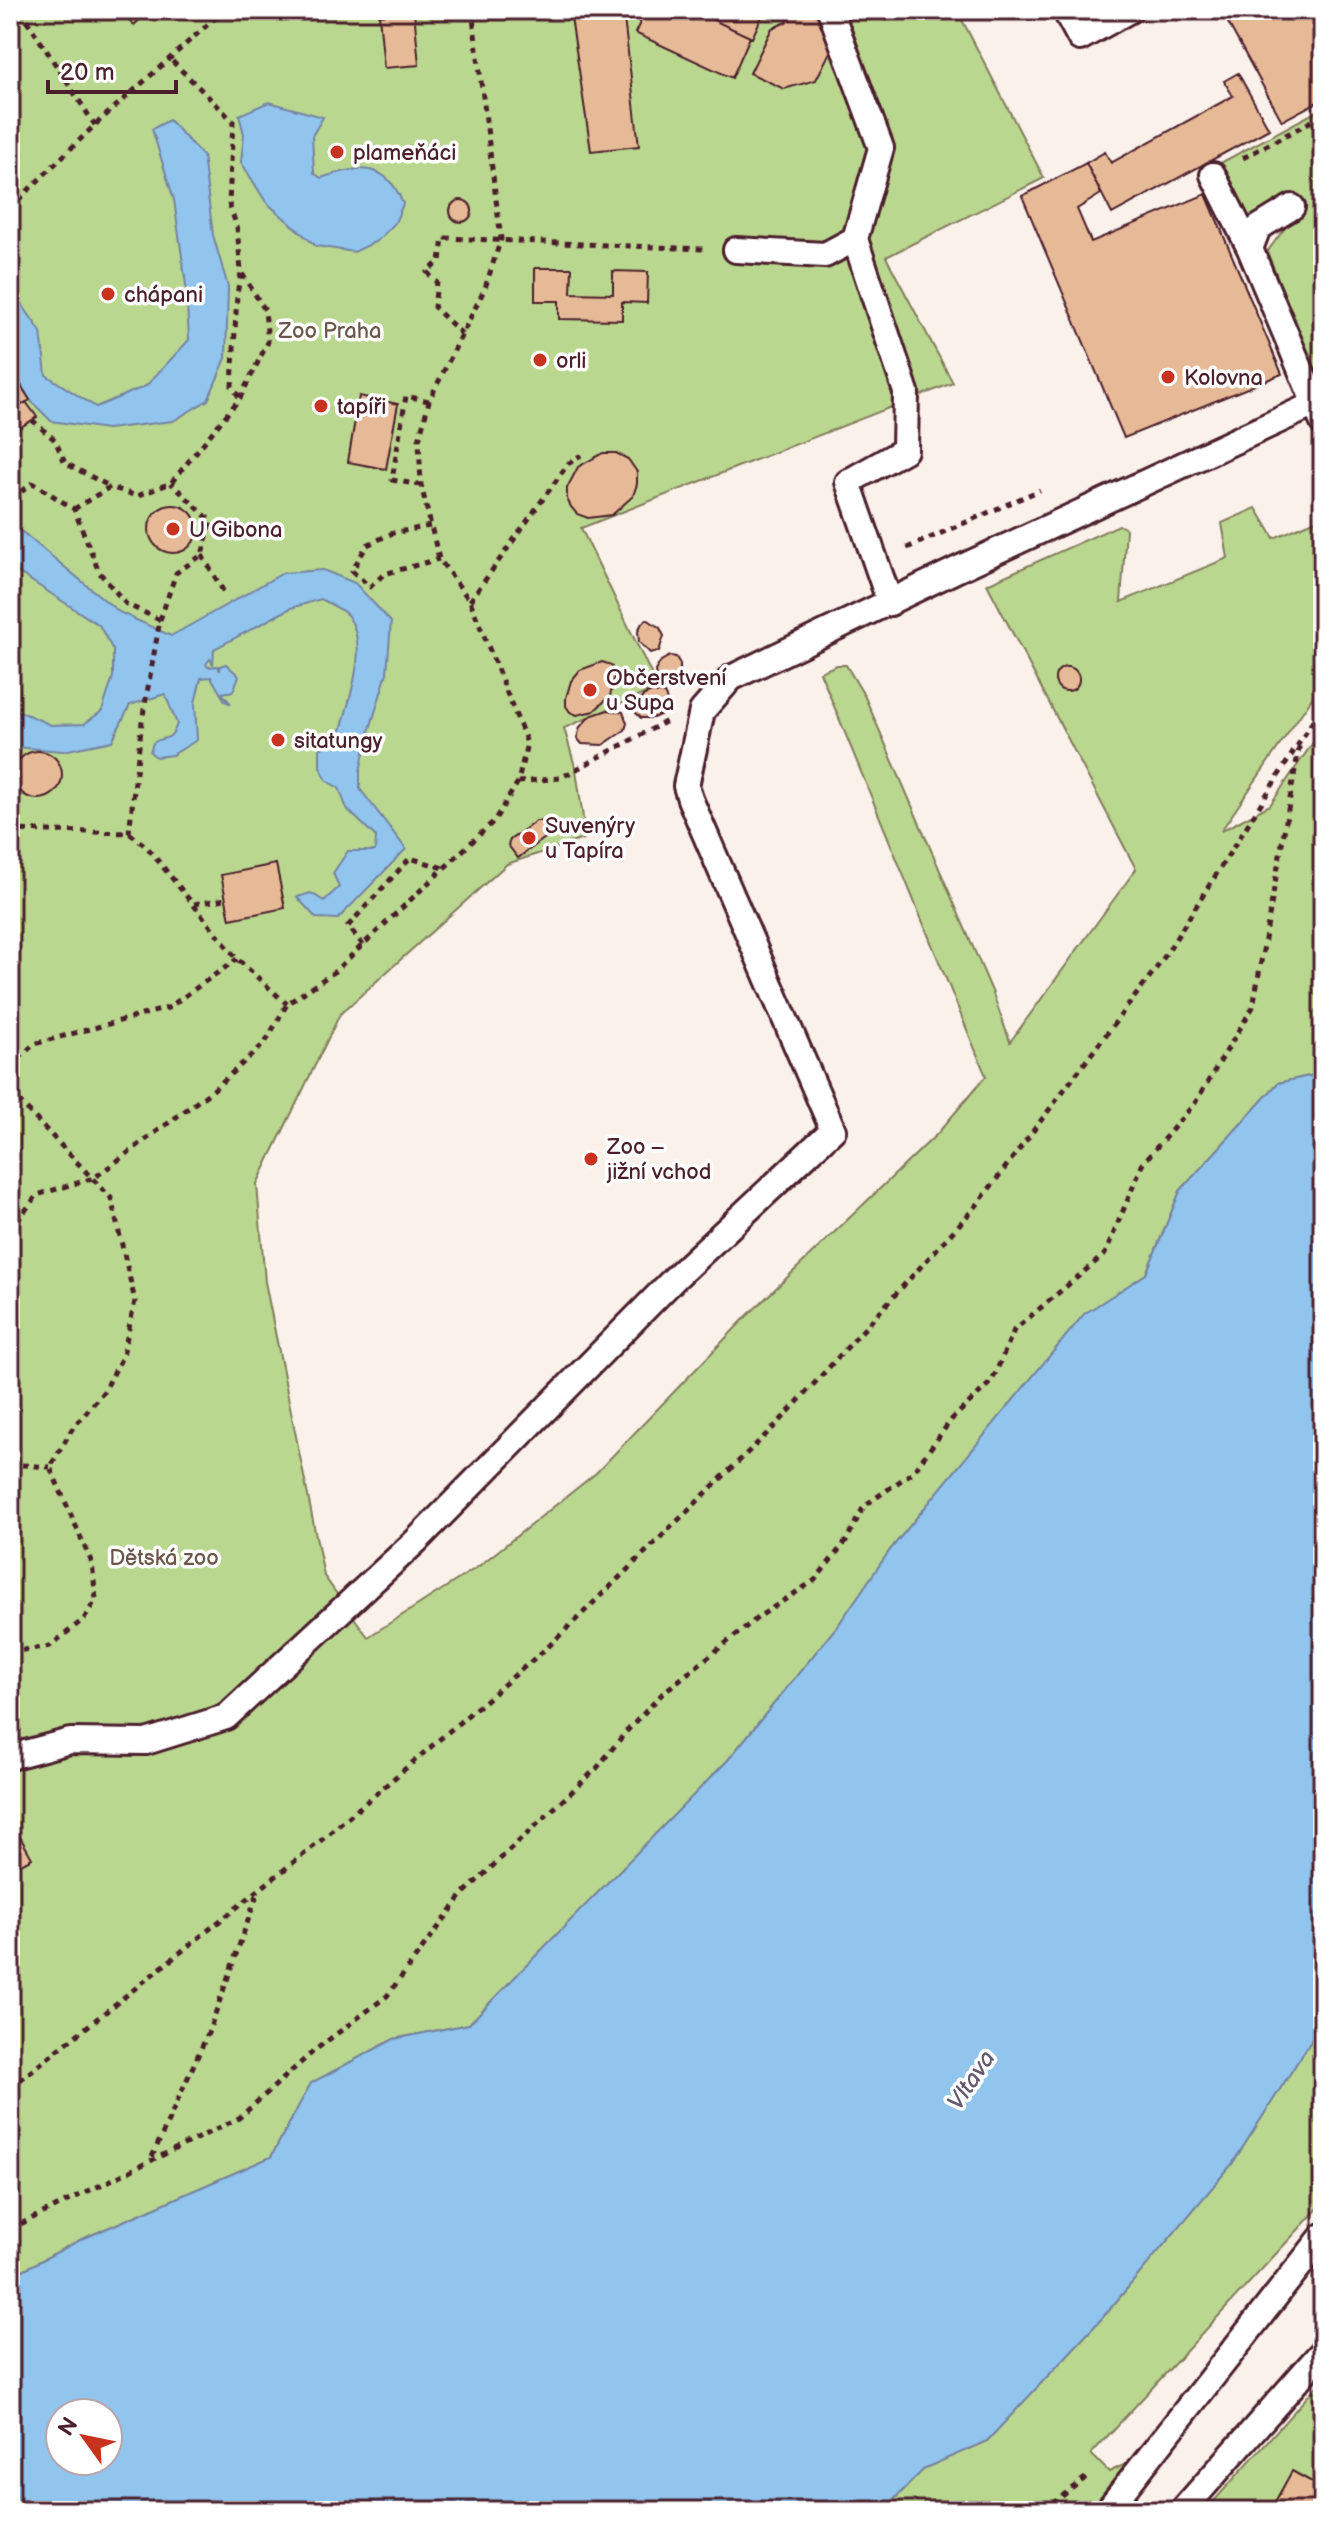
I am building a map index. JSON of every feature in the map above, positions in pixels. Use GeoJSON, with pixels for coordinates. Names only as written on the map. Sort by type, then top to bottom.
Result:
{"type":"FeatureCollection","features":[{"type":"Feature","properties":{"kind":"lane"},"geometry":{"type":"LineString","coordinates":[[830,10],[881,148],[855,239],[906,392],[905,450],[848,482],[890,603]]}},
{"type":"Feature","properties":{"kind":"lane"},"geometry":{"type":"LineString","coordinates":[[1065,10],[1080,38],[1130,10]]}},
{"type":"Feature","properties":{"kind":"lane"},"geometry":{"type":"LineString","coordinates":[[10,1757],[70,1741],[146,1742],[226,1717],[416,1541],[676,1277],[833,1130],[686,786],[702,711],[731,678],[958,569],[1320,409],[1250,249],[1213,175]]}},
{"type":"Feature","properties":{"kind":"lane"},"geometry":{"type":"LineString","coordinates":[[1250,249],[1258,228],[1292,207]]}},
{"type":"Feature","properties":{"kind":"lane"},"geometry":{"type":"LineString","coordinates":[[736,250],[825,255],[855,239]]}},
{"type":"Feature","properties":{"kind":"lane"},"geometry":{"type":"LineString","coordinates":[[1107,2511],[1323,2236]]}},
{"type":"Feature","properties":{"kind":"lane"},"geometry":{"type":"LineString","coordinates":[[1182,2511],[1323,2351]]}},
{"type":"Feature","properties":{"kind":"path"},"geometry":{"type":"LineString","coordinates":[[20,10],[95,125]]}},
{"type":"Feature","properties":{"kind":"path"},"geometry":{"type":"LineString","coordinates":[[10,208],[95,125],[224,10]]}},
{"type":"Feature","properties":{"kind":"path"},"geometry":{"type":"LineString","coordinates":[[10,1231],[37,1195],[94,1178],[213,1090],[265,1043],[287,1004],[334,972],[494,821],[518,782],[527,743],[470,601],[439,559],[421,485],[419,440],[429,401],[485,288],[501,239],[472,10]]}},
{"type":"Feature","properties":{"kind":"path"},"geometry":{"type":"LineString","coordinates":[[170,59],[233,121],[229,204],[237,227],[241,272],[232,386],[240,398]]}},
{"type":"Feature","properties":{"kind":"path"},"geometry":{"type":"LineString","coordinates":[[1213,175],[1323,115]]}},
{"type":"Feature","properties":{"kind":"path"},"geometry":{"type":"LineString","coordinates":[[463,334],[434,307],[437,283],[427,272],[440,261],[443,238],[736,250]]}},
{"type":"Feature","properties":{"kind":"path"},"geometry":{"type":"LineString","coordinates":[[32,420],[55,440],[65,463],[110,487],[137,496],[171,483],[240,398],[268,342],[265,310],[241,272]]}},
{"type":"Feature","properties":{"kind":"path"},"geometry":{"type":"LineString","coordinates":[[421,485],[392,480],[406,396],[429,401]]}},
{"type":"Feature","properties":{"kind":"path"},"geometry":{"type":"LineString","coordinates":[[470,601],[568,464],[581,455]]}},
{"type":"Feature","properties":{"kind":"path"},"geometry":{"type":"LineString","coordinates":[[10,508],[13,510],[21,492],[33,483],[74,509],[99,572],[126,604],[160,620]]}},
{"type":"Feature","properties":{"kind":"path"},"geometry":{"type":"LineString","coordinates":[[129,833],[142,721],[160,620],[176,573],[202,555],[211,521],[171,483]]}},
{"type":"Feature","properties":{"kind":"path"},"geometry":{"type":"LineString","coordinates":[[74,509],[110,487]]}},
{"type":"Feature","properties":{"kind":"path"},"geometry":{"type":"LineString","coordinates":[[430,526],[393,533],[367,545],[352,571],[370,587],[384,574],[439,559]]}},
{"type":"Feature","properties":{"kind":"path"},"geometry":{"type":"LineString","coordinates":[[202,555],[225,594]]}},
{"type":"Feature","properties":{"kind":"path"},"geometry":{"type":"LineString","coordinates":[[10,2088],[259,1891],[560,1635],[780,1421],[977,1205],[1161,962],[1323,705]]}},
{"type":"Feature","properties":{"kind":"path"},"geometry":{"type":"LineString","coordinates":[[518,782],[560,778],[668,720]]}},
{"type":"Feature","properties":{"kind":"path"},"geometry":{"type":"LineString","coordinates":[[10,2229],[239,2118],[315,2050],[387,1996],[464,1893],[597,1768],[664,1692],[760,1616],[815,1580],[846,1541],[864,1506],[913,1472],[951,1420],[992,1381],[1014,1330],[1105,1254],[1143,1163],[1195,1103],[1253,1007],[1300,742]]}},
{"type":"Feature","properties":{"kind":"path"},"geometry":{"type":"LineString","coordinates":[[10,830],[129,833],[147,847],[237,959],[287,1004]]}},
{"type":"Feature","properties":{"kind":"path"},"geometry":{"type":"LineString","coordinates":[[363,945],[348,926],[410,858],[445,868]]}},
{"type":"Feature","properties":{"kind":"path"},"geometry":{"type":"LineString","coordinates":[[193,904],[226,899]]}},
{"type":"Feature","properties":{"kind":"path"},"geometry":{"type":"LineString","coordinates":[[50,1467],[72,1429],[105,1390],[123,1355],[135,1301],[111,1198],[15,1097],[10,1067],[34,1044],[168,1008],[237,959]]}},
{"type":"Feature","properties":{"kind":"path"},"geometry":{"type":"LineString","coordinates":[[10,1453],[11,1464],[50,1467]]}},
{"type":"Feature","properties":{"kind":"path"},"geometry":{"type":"LineString","coordinates":[[10,1652],[50,1646],[84,1619],[96,1599],[92,1563],[50,1467]]}},
{"type":"Feature","properties":{"kind":"path"},"geometry":{"type":"LineString","coordinates":[[151,2159],[209,2031],[259,1891]]}},
{"type":"Feature","properties":{"kind":"green space","name":"Zoo Praha"},"geometry":{"type":"Polygon","coordinates":[[[10,10],[957,10],[1044,178],[886,257],[953,383],[581,528],[658,688],[564,728],[576,770],[586,838],[507,864],[340,1014],[257,1184],[265,1282],[324,1576],[368,1637],[479,1566],[596,1473],[747,1316],[938,1133],[986,1076],[820,672],[846,665],[865,697],[992,991],[1010,1042],[1136,869],[987,584],[1119,525],[1126,529],[1121,602],[1228,558],[1222,523],[1256,508],[1274,538],[1323,517],[1323,682],[1221,831],[1270,805],[1323,728],[1323,1073],[1278,1083],[1180,1191],[1146,1274],[1084,1315],[890,1550],[839,1624],[728,1760],[469,2024],[394,2039],[312,2083],[271,2157],[80,2240],[10,2277],[10,10]],[[1067,667],[1059,670],[1055,681],[1060,689],[1069,691],[1077,686],[1078,676],[1074,669],[1067,667]]]}},
{"type":"Feature","properties":{"kind":"green space"},"geometry":{"type":"Polygon","coordinates":[[[1323,108],[1323,368],[1316,371],[1267,252],[1290,221],[1281,199],[1249,222],[1215,166],[1323,108]]]}},
{"type":"Feature","properties":{"kind":"green space"},"geometry":{"type":"Polygon","coordinates":[[[1323,2022],[1323,2203],[1091,2454],[1109,2472],[1130,2462],[1092,2511],[884,2510],[925,2468],[987,2441],[1103,2317],[1232,2164],[1323,2022]]]}},
{"type":"Feature","properties":{"kind":"green space"},"geometry":{"type":"Polygon","coordinates":[[[1323,2379],[1323,2488],[1292,2471],[1270,2511],[1205,2511],[1323,2379]]]}},
{"type":"Feature","properties":{"kind":"water"},"geometry":{"type":"Polygon","coordinates":[[[269,102],[323,117],[312,136],[314,173],[321,178],[359,169],[380,173],[389,180],[403,204],[395,223],[377,241],[354,252],[316,246],[266,202],[241,162],[244,134],[239,115],[269,102]]]}},
{"type":"Feature","properties":{"kind":"water"},"geometry":{"type":"Polygon","coordinates":[[[169,120],[203,156],[213,235],[228,287],[226,358],[208,400],[173,421],[107,429],[51,421],[30,400],[10,365],[10,287],[41,332],[46,375],[96,407],[146,386],[189,340],[186,285],[174,200],[152,129],[169,120]]]}},
{"type":"Feature","properties":{"kind":"water"},"geometry":{"type":"Polygon","coordinates":[[[10,527],[21,531],[119,612],[171,636],[283,573],[323,570],[355,583],[391,622],[387,673],[366,742],[360,789],[406,849],[338,919],[316,918],[297,897],[311,893],[324,901],[339,887],[333,873],[348,851],[375,851],[376,837],[347,809],[339,788],[327,781],[320,767],[320,749],[339,738],[355,676],[357,643],[355,629],[348,616],[321,599],[291,608],[214,649],[213,664],[210,659],[206,664],[208,667],[218,666],[220,671],[220,666],[226,664],[239,676],[233,691],[222,693],[231,704],[225,701],[211,677],[201,678],[195,703],[197,740],[172,755],[156,757],[150,752],[153,743],[169,736],[177,724],[165,694],[130,705],[112,741],[63,751],[14,747],[10,745],[10,707],[51,725],[84,724],[102,711],[113,677],[113,650],[99,625],[10,567],[10,527]]]}},
{"type":"Feature","properties":{"kind":"water","name":"Vltava"},"geometry":{"type":"Polygon","coordinates":[[[1323,1073],[1323,2022],[1232,2164],[1103,2317],[987,2441],[925,2468],[884,2509],[887,2511],[10,2511],[10,2277],[80,2240],[271,2157],[311,2083],[394,2039],[469,2024],[728,1760],[839,1624],[890,1550],[1084,1314],[1146,1274],[1180,1191],[1278,1083],[1323,1073]]]}},
{"type":"Feature","properties":{"kind":"building"},"geometry":{"type":"Polygon","coordinates":[[[120,10],[150,10],[134,25],[120,10]]]}},
{"type":"Feature","properties":{"kind":"building"},"geometry":{"type":"Polygon","coordinates":[[[570,10],[623,10],[639,146],[591,151],[570,10]]]}},
{"type":"Feature","properties":{"kind":"building"},"geometry":{"type":"Polygon","coordinates":[[[646,10],[692,10],[750,37],[732,78],[635,33],[646,10]]]}},
{"type":"Feature","properties":{"kind":"building"},"geometry":{"type":"Polygon","coordinates":[[[692,10],[765,10],[752,38],[692,10]]]}},
{"type":"Feature","properties":{"kind":"building"},"geometry":{"type":"Polygon","coordinates":[[[791,10],[804,10],[823,18],[831,50],[816,80],[784,89],[750,73],[772,28],[787,22],[791,10]]]}},
{"type":"Feature","properties":{"kind":"building"},"geometry":{"type":"Polygon","coordinates":[[[1221,10],[1323,10],[1323,99],[1282,121],[1221,10]]]}},
{"type":"Feature","properties":{"kind":"building"},"geometry":{"type":"Polygon","coordinates":[[[414,11],[419,65],[384,68],[379,15],[414,11]]]}},
{"type":"Feature","properties":{"kind":"building"},"geometry":{"type":"Polygon","coordinates":[[[1238,73],[1269,129],[1112,214],[1086,163],[1105,152],[1111,163],[1233,96],[1224,81],[1238,73]]]}},
{"type":"Feature","properties":{"kind":"building"},"geometry":{"type":"Polygon","coordinates":[[[1086,163],[1101,194],[1077,209],[1091,242],[1206,194],[1282,374],[1124,438],[1022,196],[1086,163]]]}},
{"type":"Feature","properties":{"kind":"building"},"geometry":{"type":"Polygon","coordinates":[[[457,200],[465,200],[472,211],[465,222],[457,222],[450,215],[450,207],[457,200]]]}},
{"type":"Feature","properties":{"kind":"building"},"geometry":{"type":"Polygon","coordinates":[[[535,268],[572,268],[571,293],[613,294],[613,271],[648,272],[647,303],[622,302],[622,320],[559,319],[559,301],[535,301],[535,268]]]}},
{"type":"Feature","properties":{"kind":"building"},"geometry":{"type":"Polygon","coordinates":[[[10,373],[30,400],[10,412],[10,373]]]}},
{"type":"Feature","properties":{"kind":"building"},"geometry":{"type":"Polygon","coordinates":[[[359,396],[398,404],[386,469],[348,462],[359,396]]]}},
{"type":"Feature","properties":{"kind":"building"},"geometry":{"type":"Polygon","coordinates":[[[26,402],[37,417],[16,430],[10,420],[10,412],[26,402]]]}},
{"type":"Feature","properties":{"kind":"building"},"geometry":{"type":"Polygon","coordinates":[[[603,453],[616,453],[628,459],[637,472],[637,484],[633,496],[612,515],[588,518],[577,514],[571,507],[567,488],[578,467],[603,453]]]}},
{"type":"Feature","properties":{"kind":"building","name":"U Gibona"},"geometry":{"type":"Polygon","coordinates":[[[173,505],[182,506],[190,512],[196,520],[196,538],[190,546],[182,552],[173,553],[164,552],[156,546],[150,538],[149,529],[150,520],[156,512],[164,506],[173,505]]]}},
{"type":"Feature","properties":{"kind":"building"},"geometry":{"type":"Polygon","coordinates":[[[647,619],[660,628],[664,636],[659,651],[650,653],[639,642],[638,631],[647,619]]]}},
{"type":"Feature","properties":{"kind":"building"},"geometry":{"type":"Polygon","coordinates":[[[670,656],[676,657],[680,672],[678,680],[671,687],[664,688],[657,683],[655,671],[661,661],[670,656]]]}},
{"type":"Feature","properties":{"kind":"building","name":"Občerstvení u Supa"},"geometry":{"type":"Polygon","coordinates":[[[602,662],[611,665],[615,674],[610,696],[594,711],[577,715],[570,712],[566,698],[571,681],[580,670],[602,662]]]}},
{"type":"Feature","properties":{"kind":"building"},"geometry":{"type":"Polygon","coordinates":[[[1067,667],[1075,671],[1079,679],[1075,687],[1067,691],[1059,687],[1055,679],[1059,671],[1067,667]]]}},
{"type":"Feature","properties":{"kind":"building"},"geometry":{"type":"Polygon","coordinates":[[[653,692],[664,694],[668,702],[666,708],[653,718],[641,718],[634,711],[635,706],[644,695],[653,692]]]}},
{"type":"Feature","properties":{"kind":"building"},"geometry":{"type":"Polygon","coordinates":[[[608,710],[623,712],[627,723],[625,730],[603,745],[582,744],[577,738],[580,727],[590,716],[608,710]]]}},
{"type":"Feature","properties":{"kind":"building"},"geometry":{"type":"Polygon","coordinates":[[[38,751],[55,758],[62,775],[55,792],[38,799],[21,792],[14,775],[21,758],[38,751]]]}},
{"type":"Feature","properties":{"kind":"building","name":"Suvenýry u Tapíra"},"geometry":{"type":"Polygon","coordinates":[[[540,821],[549,835],[518,858],[508,845],[510,840],[540,821]]]}},
{"type":"Feature","properties":{"kind":"building"},"geometry":{"type":"Polygon","coordinates":[[[276,864],[285,908],[230,919],[221,875],[276,864]]]}},
{"type":"Feature","properties":{"kind":"building"},"geometry":{"type":"Polygon","coordinates":[[[15,1828],[32,1858],[10,1870],[10,1830],[15,1828]]]}},
{"type":"Feature","properties":{"kind":"building"},"geometry":{"type":"Polygon","coordinates":[[[1292,2471],[1323,2488],[1323,2511],[1270,2511],[1292,2471]]]}},
{"type":"Feature","properties":{"kind":"place","name":"plameňáci"},"geometry":{"type":"Point","coordinates":[337,152]}},
{"type":"Feature","properties":{"kind":"place","name":"chápani"},"geometry":{"type":"Point","coordinates":[108,294]}},
{"type":"Feature","properties":{"kind":"place","name":"orli"},"geometry":{"type":"Point","coordinates":[540,360]}},
{"type":"Feature","properties":{"kind":"place","name":"Kolovna"},"geometry":{"type":"Point","coordinates":[1168,377]}},
{"type":"Feature","properties":{"kind":"place","name":"tapíři"},"geometry":{"type":"Point","coordinates":[321,406]}},
{"type":"Feature","properties":{"kind":"place","name":"U Gibona"},"geometry":{"type":"Point","coordinates":[173,529]}},
{"type":"Feature","properties":{"kind":"place","name":"Občerstvení u Supa"},"geometry":{"type":"Point","coordinates":[590,690]}},
{"type":"Feature","properties":{"kind":"place","name":"sitatungy"},"geometry":{"type":"Point","coordinates":[278,740]}},
{"type":"Feature","properties":{"kind":"place","name":"Suvenýry u Tapíra"},"geometry":{"type":"Point","coordinates":[529,838]}},
{"type":"Feature","properties":{"kind":"place","name":"Zoo – jižní vchod"},"geometry":{"type":"Point","coordinates":[591,1159]}},
{"type":"Feature","properties":{"kind":"park label","name":"Dětská zoo"},"geometry":{"type":"Point","coordinates":[164,1557]}}]}
